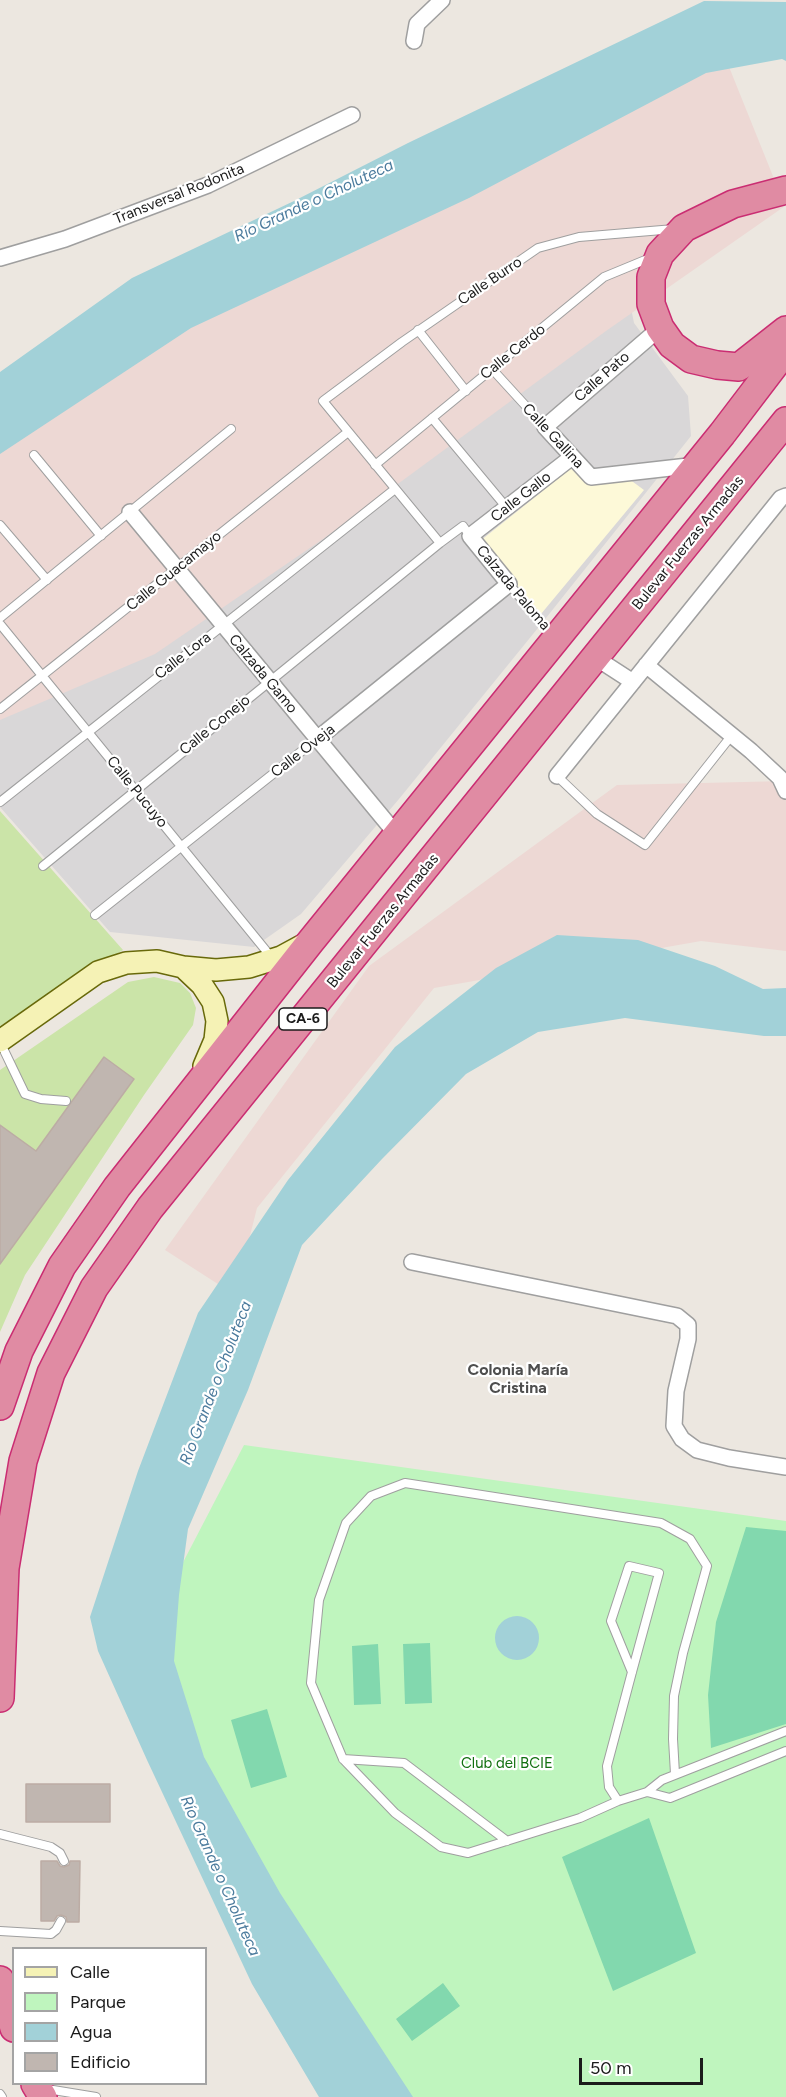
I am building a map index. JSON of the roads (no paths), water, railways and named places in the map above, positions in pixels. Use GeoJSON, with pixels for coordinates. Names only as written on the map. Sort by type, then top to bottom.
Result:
{"type":"FeatureCollection","features":[{"type":"Feature","properties":{"kind":"highway"},"geometry":{"type":"LineString","coordinates":[[786,190],[733,204],[684,228],[660,254],[651,276],[651,304],[660,328],[672,345],[691,359],[739,367],[786,330]]}},
{"type":"Feature","properties":{"kind":"highway","name":"CA-6"},"geometry":{"type":"LineString","coordinates":[[0,1406],[19,1351],[62,1266],[117,1187],[310,941],[697,465],[786,350]]}},
{"type":"Feature","properties":{"kind":"highway","name":"Bulevar Fuerzas Armadas"},"geometry":{"type":"LineString","coordinates":[[0,1698],[5,1568],[23,1461],[51,1373],[94,1288],[150,1208],[786,422]]}},
{"type":"Feature","properties":{"kind":"highway"},"geometry":{"type":"LineString","coordinates":[[0,1980],[12,2021]]}},
{"type":"Feature","properties":{"kind":"street"},"geometry":{"type":"LineString","coordinates":[[414,42],[417,24],[442,0]]}},
{"type":"Feature","properties":{"kind":"street","name":"Transversal Rodonita"},"geometry":{"type":"LineString","coordinates":[[0,258],[65,239],[208,185],[352,115]]}},
{"type":"Feature","properties":{"kind":"street","name":"Calle Pato"},"geometry":{"type":"LineString","coordinates":[[545,427],[660,328]]}},
{"type":"Feature","properties":{"kind":"street","name":"Calle Gallina"},"geometry":{"type":"LineString","coordinates":[[545,427],[591,477],[697,465]]}},
{"type":"Feature","properties":{"kind":"street","name":"Calle Gallo"},"geometry":{"type":"LineString","coordinates":[[470,536],[572,457]]}},
{"type":"Feature","properties":{"kind":"street"},"geometry":{"type":"LineString","coordinates":[[557,776],[781,498],[786,496]]}},
{"type":"Feature","properties":{"kind":"street","name":"Calzada Gamo"},"geometry":{"type":"LineString","coordinates":[[130,512],[397,835]]}},
{"type":"Feature","properties":{"kind":"street","name":"Calzada Paloma"},"geometry":{"type":"LineString","coordinates":[[470,536],[509,584]]}},
{"type":"Feature","properties":{"kind":"street","name":"Calle Oveja"},"geometry":{"type":"LineString","coordinates":[[317,739],[509,584]]}},
{"type":"Feature","properties":{"kind":"street"},"geometry":{"type":"LineString","coordinates":[[596,658],[633,682]]}},
{"type":"Feature","properties":{"kind":"street"},"geometry":{"type":"LineString","coordinates":[[646,666],[732,735],[780,778],[786,791]]}},
{"type":"Feature","properties":{"kind":"street"},"geometry":{"type":"LineString","coordinates":[[0,1042],[98,972],[126,963],[157,961],[183,967],[216,970],[249,967],[273,960],[310,941]]}},
{"type":"Feature","properties":{"kind":"street"},"geometry":{"type":"LineString","coordinates":[[183,967],[202,985],[213,1002],[217,1021],[215,1040],[209,1057],[187,1096]]}},
{"type":"Feature","properties":{"kind":"street"},"geometry":{"type":"LineString","coordinates":[[412,1262],[677,1316],[688,1325],[688,1339],[676,1390],[674,1426],[682,1439],[697,1450],[729,1458],[786,1467]]}},
{"type":"Feature","properties":{"kind":"lane","name":"Calle Burro"},"geometry":{"type":"LineString","coordinates":[[348,432],[322,401],[418,330],[538,249],[579,237],[684,228]]}},
{"type":"Feature","properties":{"kind":"lane","name":"Calle Cerdo"},"geometry":{"type":"LineString","coordinates":[[375,465],[604,277],[660,254]]}},
{"type":"Feature","properties":{"kind":"lane"},"geometry":{"type":"LineString","coordinates":[[418,330],[466,391]]}},
{"type":"Feature","properties":{"kind":"lane","name":"Calle Gallina"},"geometry":{"type":"LineString","coordinates":[[492,369],[545,427]]}},
{"type":"Feature","properties":{"kind":"lane"},"geometry":{"type":"LineString","coordinates":[[432,418],[507,508]]}},
{"type":"Feature","properties":{"kind":"lane"},"geometry":{"type":"LineString","coordinates":[[0,618],[231,429]]}},
{"type":"Feature","properties":{"kind":"lane"},"geometry":{"type":"LineString","coordinates":[[348,432],[440,543]]}},
{"type":"Feature","properties":{"kind":"lane","name":"Calle Guacamayo"},"geometry":{"type":"LineString","coordinates":[[0,709],[348,432]]}},
{"type":"Feature","properties":{"kind":"lane"},"geometry":{"type":"LineString","coordinates":[[34,455],[101,536]]}},
{"type":"Feature","properties":{"kind":"lane","name":"Calle Lora"},"geometry":{"type":"LineString","coordinates":[[0,802],[395,489]]}},
{"type":"Feature","properties":{"kind":"lane"},"geometry":{"type":"LineString","coordinates":[[0,525],[47,580]]}},
{"type":"Feature","properties":{"kind":"lane","name":"Calle Conejo"},"geometry":{"type":"LineString","coordinates":[[43,866],[440,543],[463,526],[470,536]]}},
{"type":"Feature","properties":{"kind":"lane","name":"Calzada Paloma"},"geometry":{"type":"LineString","coordinates":[[509,584],[556,640]]}},
{"type":"Feature","properties":{"kind":"lane","name":"Calle Pucuyo"},"geometry":{"type":"LineString","coordinates":[[0,624],[273,960]]}},
{"type":"Feature","properties":{"kind":"lane"},"geometry":{"type":"LineString","coordinates":[[557,776],[597,814],[645,845],[732,735]]}},
{"type":"Feature","properties":{"kind":"lane","name":"Calle Oveja"},"geometry":{"type":"LineString","coordinates":[[95,915],[317,739]]}},
{"type":"Feature","properties":{"kind":"lane"},"geometry":{"type":"LineString","coordinates":[[0,1042],[25,1094],[41,1099],[66,1101]]}},
{"type":"Feature","properties":{"kind":"lane"},"geometry":{"type":"LineString","coordinates":[[675,1774],[674,1696],[683,1653],[707,1566],[690,1539],[662,1523],[405,1483],[371,1496],[346,1523],[319,1600],[311,1683],[343,1759],[395,1813],[441,1848],[468,1853],[580,1818],[618,1801],[647,1792],[662,1780],[675,1774],[786,1731]]}},
{"type":"Feature","properties":{"kind":"lane"},"geometry":{"type":"LineString","coordinates":[[618,1801],[609,1787],[607,1766],[659,1573],[629,1566],[611,1621],[632,1672]]}},
{"type":"Feature","properties":{"kind":"lane"},"geometry":{"type":"LineString","coordinates":[[647,1792],[670,1798],[786,1751]]}},
{"type":"Feature","properties":{"kind":"lane"},"geometry":{"type":"LineString","coordinates":[[343,1759],[404,1763],[507,1841]]}},
{"type":"Feature","properties":{"kind":"lane"},"geometry":{"type":"LineString","coordinates":[[0,1834],[51,1847],[60,1853],[64,1861]]}},
{"type":"Feature","properties":{"kind":"lane"},"geometry":{"type":"LineString","coordinates":[[0,1930],[51,1934],[61,1922]]}},
{"type":"Feature","properties":{"kind":"lane"},"geometry":{"type":"LineString","coordinates":[[39,2090],[96,2097]]}},
{"type":"Feature","properties":{"kind":"water","name":"Río Grande o Choluteca"},"geometry":{"type":"Polygon","coordinates":[[[704,1],[786,2],[786,61],[782,59],[706,73],[469,198],[191,328],[0,454],[0,372],[132,278],[704,1]]]}},
{"type":"Feature","properties":{"kind":"water","name":"Río Grande o Choluteca"},"geometry":{"type":"Polygon","coordinates":[[[557,935],[638,940],[715,966],[763,989],[786,988],[786,1036],[764,1036],[625,1018],[538,1032],[466,1074],[302,1245],[248,1390],[188,1529],[179,1595],[174,1661],[204,1757],[280,1893],[413,2097],[319,2097],[252,1984],[98,1651],[90,1617],[138,1471],[198,1313],[288,1180],[395,1047],[496,968],[557,935]]]}},
{"type":"Feature","properties":{"kind":"water"},"geometry":{"type":"Polygon","coordinates":[[[517,1616],[532,1623],[539,1638],[532,1653],[517,1660],[502,1653],[495,1638],[502,1623],[517,1616]]]}},
{"type":"Feature","properties":{"kind":"district","name":"Colonia María Cristina"},"geometry":{"type":"Point","coordinates":[518,1379]}},
{"type":"Feature","properties":{"kind":"park label","name":"Club del BCIE"},"geometry":{"type":"Point","coordinates":[507,1764]}}]}
